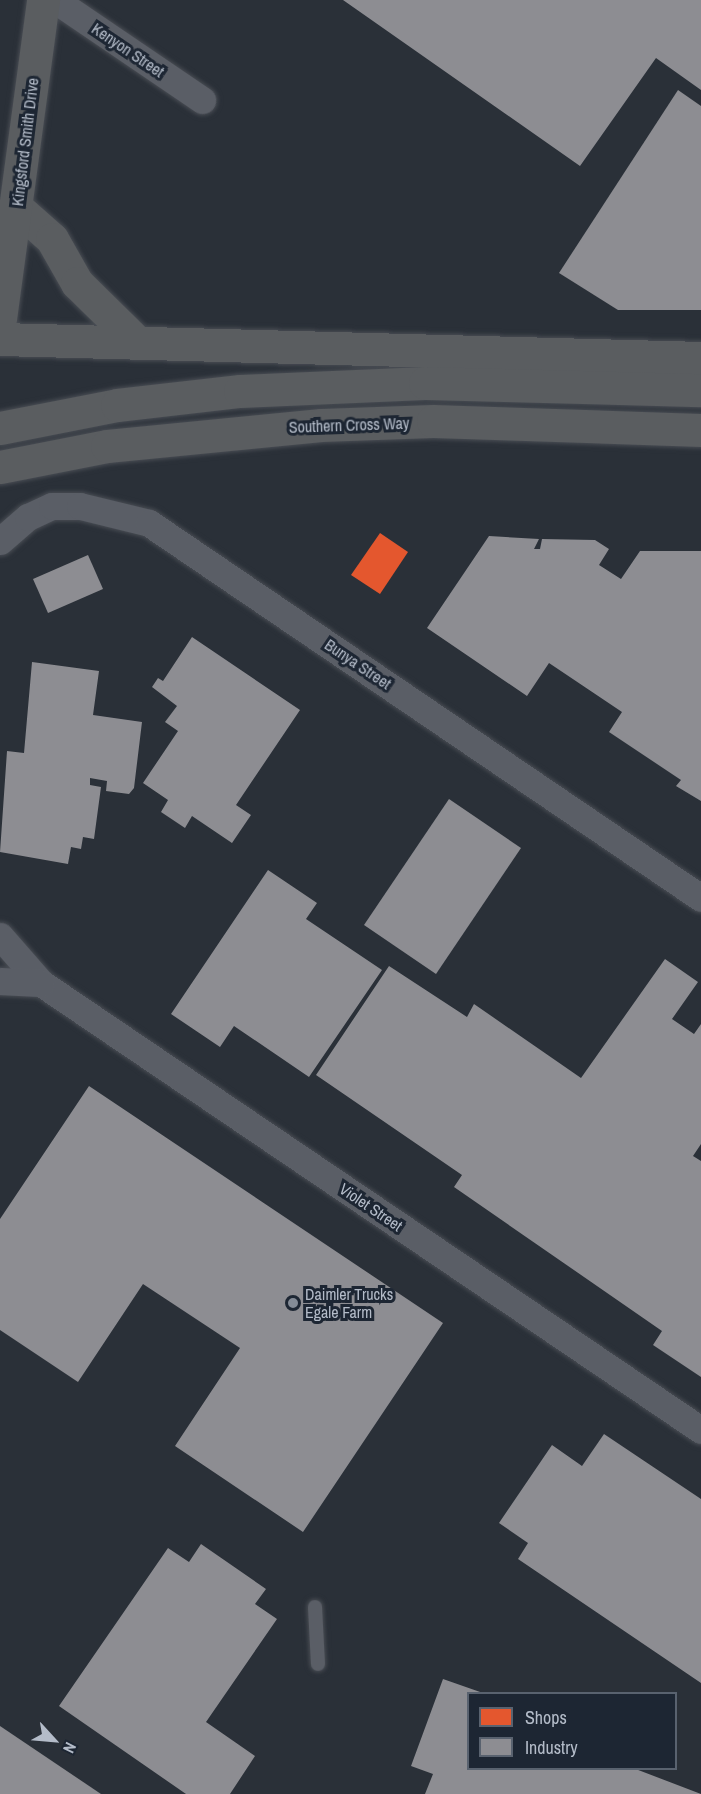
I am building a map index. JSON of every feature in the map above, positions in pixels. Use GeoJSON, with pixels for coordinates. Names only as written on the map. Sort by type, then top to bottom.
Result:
{"type":"FeatureCollection","features":[{"type":"Feature","properties":{"kind":"highway","name":"Kingsford Smith Drive"},"geometry":{"type":"LineString","coordinates":[[0,319],[43,0]]}},
{"type":"Feature","properties":{"kind":"highway"},"geometry":{"type":"LineString","coordinates":[[16,207],[52,239],[77,283],[136,341]]}},
{"type":"Feature","properties":{"kind":"highway"},"geometry":{"type":"LineString","coordinates":[[0,339],[701,358]]}},
{"type":"Feature","properties":{"kind":"highway"},"geometry":{"type":"LineString","coordinates":[[0,428],[61,415],[179,396],[330,386],[701,390]]}},
{"type":"Feature","properties":{"kind":"highway","name":"Southern Cross Way"},"geometry":{"type":"LineString","coordinates":[[0,467],[56,455],[182,436],[321,425],[433,421],[701,430]]}},
{"type":"Feature","properties":{"kind":"street","name":"Kenyon Street"},"geometry":{"type":"LineString","coordinates":[[55,0],[202,100]]}},
{"type":"Feature","properties":{"kind":"street","name":"Bunya Street"},"geometry":{"type":"LineString","coordinates":[[0,541],[28,517],[52,506],[80,506],[149,523],[701,898]]}},
{"type":"Feature","properties":{"kind":"street","name":"Violet Street"},"geometry":{"type":"LineString","coordinates":[[0,936],[41,983],[701,1430]]}},
{"type":"Feature","properties":{"kind":"street"},"geometry":{"type":"LineString","coordinates":[[0,981],[41,983]]}},
{"type":"Feature","properties":{"kind":"lane"},"geometry":{"type":"LineString","coordinates":[[315,1607],[318,1664]]}},
{"type":"Feature","properties":{"kind":"building: Shops"},"geometry":{"type":"Polygon","coordinates":[[[380,533],[408,552],[380,594],[351,575],[380,533]]]}},
{"type":"Feature","properties":{"kind":"building: Industry"},"geometry":{"type":"Polygon","coordinates":[[[343,0],[701,0],[701,90],[656,58],[580,166],[343,0]]]}},
{"type":"Feature","properties":{"kind":"building: Industry"},"geometry":{"type":"Polygon","coordinates":[[[678,90],[701,106],[701,310],[618,310],[559,273],[678,90]]]}},
{"type":"Feature","properties":{"kind":"building: Industry"},"geometry":{"type":"Polygon","coordinates":[[[489,536],[539,539],[534,549],[540,549],[542,539],[595,540],[609,549],[599,565],[621,579],[640,551],[701,551],[701,801],[676,786],[681,780],[609,732],[622,712],[549,663],[527,696],[427,628],[489,536]]]}},
{"type":"Feature","properties":{"kind":"building: Industry"},"geometry":{"type":"Polygon","coordinates":[[[88,555],[103,589],[48,613],[33,579],[88,555]]]}},
{"type":"Feature","properties":{"kind":"building: Industry"},"geometry":{"type":"Polygon","coordinates":[[[192,637],[300,710],[236,805],[251,815],[232,843],[192,816],[185,828],[161,812],[168,800],[143,783],[178,731],[165,722],[177,706],[152,687],[158,678],[163,681],[192,637]]]}},
{"type":"Feature","properties":{"kind":"building: Industry"},"geometry":{"type":"Polygon","coordinates":[[[32,662],[99,671],[93,715],[142,722],[134,788],[129,794],[106,791],[107,781],[90,778],[90,785],[101,787],[94,839],[83,837],[81,849],[71,847],[68,864],[0,852],[7,751],[24,753],[32,662]]]}},
{"type":"Feature","properties":{"kind":"building: Industry"},"geometry":{"type":"Polygon","coordinates":[[[449,799],[521,848],[436,974],[364,925],[449,799]]]}},
{"type":"Feature","properties":{"kind":"building: Industry"},"geometry":{"type":"Polygon","coordinates":[[[268,870],[317,903],[306,919],[382,970],[309,1077],[234,1026],[220,1047],[171,1014],[268,870]]]}},
{"type":"Feature","properties":{"kind":"building: Industry"},"geometry":{"type":"Polygon","coordinates":[[[665,959],[698,982],[672,1019],[694,1034],[701,1024],[701,1144],[693,1156],[701,1161],[701,1377],[653,1345],[662,1331],[454,1187],[462,1175],[316,1075],[389,966],[467,1017],[474,1004],[581,1078],[665,959]]]}},
{"type":"Feature","properties":{"kind":"building: Industry","name":"Daimler Trucks Egale Farm"},"geometry":{"type":"Polygon","coordinates":[[[89,1086],[443,1323],[303,1532],[175,1446],[240,1348],[143,1284],[78,1382],[0,1330],[0,1219],[89,1086]]]}},
{"type":"Feature","properties":{"kind":"building: Industry"},"geometry":{"type":"Polygon","coordinates":[[[604,1434],[701,1499],[701,1683],[518,1559],[528,1543],[499,1523],[552,1445],[582,1466],[604,1434]]]}},
{"type":"Feature","properties":{"kind":"building: Industry"},"geometry":{"type":"Polygon","coordinates":[[[201,1544],[266,1589],[255,1604],[277,1619],[206,1722],[255,1756],[230,1794],[186,1794],[59,1706],[168,1548],[189,1562],[201,1544]]]}},
{"type":"Feature","properties":{"kind":"building: Industry"},"geometry":{"type":"Polygon","coordinates":[[[443,1679],[480,1692],[467,1692],[467,1770],[638,1770],[701,1794],[425,1794],[433,1774],[411,1766],[443,1679]]]}},
{"type":"Feature","properties":{"kind":"building: Industry"},"geometry":{"type":"Polygon","coordinates":[[[0,1726],[101,1794],[0,1794],[0,1726]]]}},
{"type":"Feature","properties":{"kind":"place","name":"Daimler Trucks Egale Farm"},"geometry":{"type":"Point","coordinates":[293,1303]}}]}
